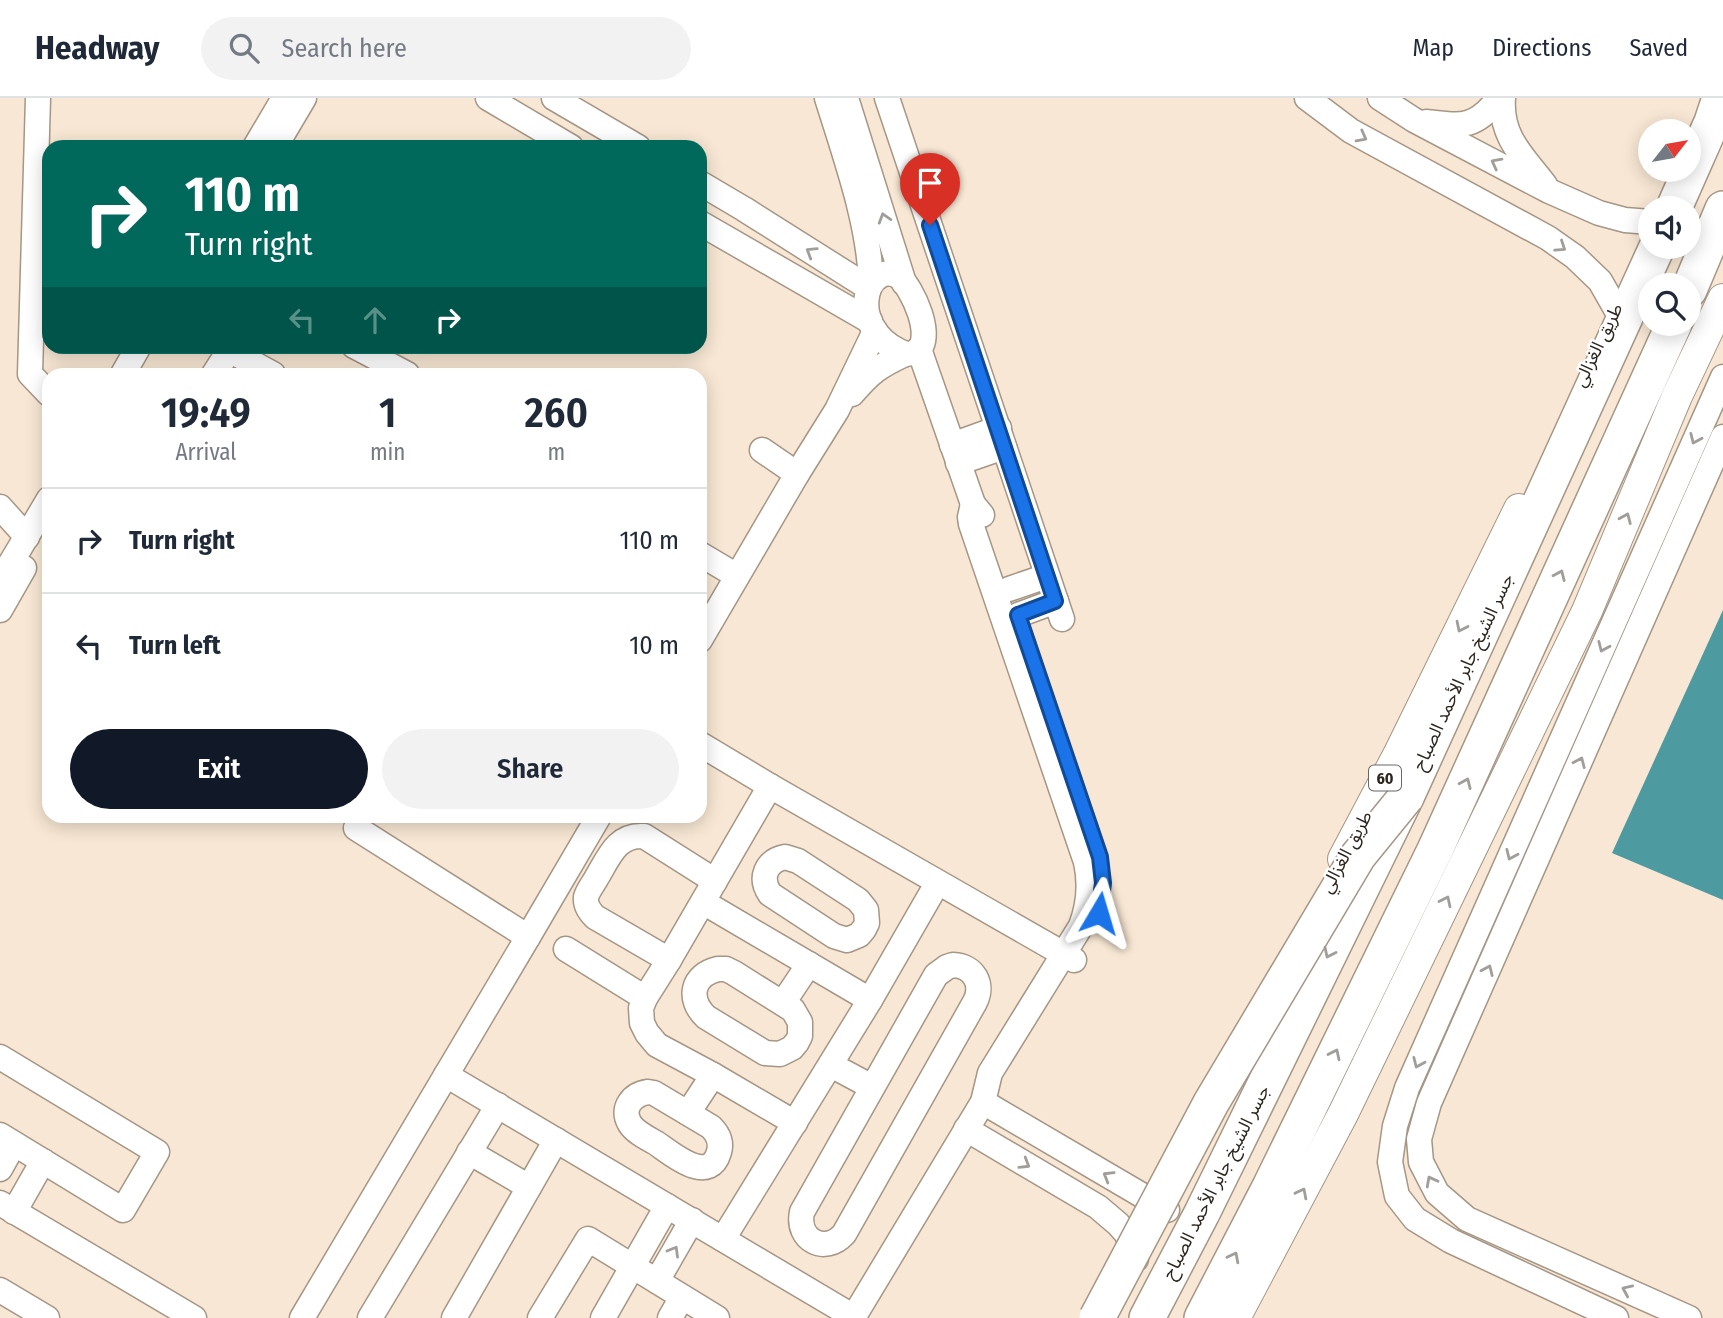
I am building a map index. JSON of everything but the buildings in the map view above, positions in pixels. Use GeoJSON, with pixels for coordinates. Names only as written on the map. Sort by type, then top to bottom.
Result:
{"type":"FeatureCollection","features":[{"type":"Feature","properties":{"kind":"highway"},"geometry":{"type":"LineString","coordinates":[[1679,196],[1720,98]]}},
{"type":"Feature","properties":{"kind":"highway"},"geometry":{"type":"LineString","coordinates":[[1696,273],[1723,209]]}},
{"type":"Feature","properties":{"kind":"highway","name":"جسر الشيخ جابر الأحمد الصباح"},"geometry":{"type":"LineString","coordinates":[[1147,1318],[1202,1213],[1406,797],[1652,259]]}},
{"type":"Feature","properties":{"kind":"highway"},"geometry":{"type":"LineString","coordinates":[[1202,1318],[1270,1187],[1435,850],[1669,336]]}},
{"type":"Feature","properties":{"kind":"highway"},"geometry":{"type":"LineString","coordinates":[[1097,1318],[1210,1103],[1358,856],[1406,797]]}},
{"type":"Feature","properties":{"kind":"main road"},"geometry":{"type":"LineString","coordinates":[[1697,119],[1705,98]]}},
{"type":"Feature","properties":{"kind":"main road","name":"طريق الغزالي"},"geometry":{"type":"LineString","coordinates":[[1112,1318],[1139,1269],[1319,905],[1404,743],[1639,259]]}},
{"type":"Feature","properties":{"kind":"main road"},"geometry":{"type":"LineString","coordinates":[[1235,1318],[1343,1114],[1587,611],[1677,396],[1723,299]]}},
{"type":"Feature","properties":{"kind":"street"},"geometry":{"type":"LineString","coordinates":[[38,98],[30,374],[42,387]]}},
{"type":"Feature","properties":{"kind":"street"},"geometry":{"type":"LineString","coordinates":[[260,140],[284,98]]}},
{"type":"Feature","properties":{"kind":"street"},"geometry":{"type":"LineString","coordinates":[[279,140],[304,98]]}},
{"type":"Feature","properties":{"kind":"street"},"geometry":{"type":"LineString","coordinates":[[488,98],[559,140]]}},
{"type":"Feature","properties":{"kind":"street"},"geometry":{"type":"LineString","coordinates":[[538,127],[540,114],[555,98],[626,140]]}},
{"type":"Feature","properties":{"kind":"street"},"geometry":{"type":"LineString","coordinates":[[598,98],[597,113],[604,127]]}},
{"type":"Feature","properties":{"kind":"street"},"geometry":{"type":"LineString","coordinates":[[841,101],[879,98]]}},
{"type":"Feature","properties":{"kind":"street"},"geometry":{"type":"LineString","coordinates":[[887,98],[1059,610],[1018,615]]}},
{"type":"Feature","properties":{"kind":"street"},"geometry":{"type":"LineString","coordinates":[[1307,98],[1351,131],[1548,238],[1575,257],[1600,281],[1616,309]]}},
{"type":"Feature","properties":{"kind":"street"},"geometry":{"type":"LineString","coordinates":[[1380,98],[1413,120],[1549,191],[1600,213],[1638,221]]}},
{"type":"Feature","properties":{"kind":"street"},"geometry":{"type":"LineString","coordinates":[[1413,120],[1467,124],[1480,119],[1501,98]]}},
{"type":"Feature","properties":{"kind":"street"},"geometry":{"type":"LineString","coordinates":[[1501,98],[1506,131],[1549,191]]}},
{"type":"Feature","properties":{"kind":"street"},"geometry":{"type":"LineString","coordinates":[[841,101],[904,283]]}},
{"type":"Feature","properties":{"kind":"street"},"geometry":{"type":"LineString","coordinates":[[707,628],[837,410],[872,326],[867,305],[870,285],[867,237],[841,142],[841,101]]}},
{"type":"Feature","properties":{"kind":"street"},"geometry":{"type":"LineString","coordinates":[[707,188],[870,285]]}},
{"type":"Feature","properties":{"kind":"street"},"geometry":{"type":"LineString","coordinates":[[723,236],[734,228],[744,209]]}},
{"type":"Feature","properties":{"kind":"street"},"geometry":{"type":"LineString","coordinates":[[707,227],[872,326],[890,346],[912,352]]}},
{"type":"Feature","properties":{"kind":"street"},"geometry":{"type":"LineString","coordinates":[[837,410],[870,374],[882,365],[912,352],[924,340],[922,320],[912,295],[900,278],[894,274],[881,274],[870,285]]}},
{"type":"Feature","properties":{"kind":"street"},"geometry":{"type":"LineString","coordinates":[[446,1074],[853,1317],[984,1100],[990,1073],[1064,964],[1093,929],[1102,897],[1102,870],[1096,844],[986,520],[973,505],[955,454],[912,352]]}},
{"type":"Feature","properties":{"kind":"street"},"geometry":{"type":"LineString","coordinates":[[240,354],[262,368]]}},
{"type":"Feature","properties":{"kind":"street"},"geometry":{"type":"LineString","coordinates":[[369,354],[396,368]]}},
{"type":"Feature","properties":{"kind":"street"},"geometry":{"type":"LineString","coordinates":[[1616,1318],[1451,1241],[1415,1219],[1397,1196],[1390,1162],[1395,1126],[1407,1088],[1723,377]]}},
{"type":"Feature","properties":{"kind":"street"},"geometry":{"type":"LineString","coordinates":[[1689,1318],[1467,1219],[1437,1192],[1421,1162],[1419,1139],[1429,1103],[1723,437]]}},
{"type":"Feature","properties":{"kind":"street"},"geometry":{"type":"LineString","coordinates":[[955,454],[1002,438]]}},
{"type":"Feature","properties":{"kind":"street"},"geometry":{"type":"LineString","coordinates":[[762,450],[797,474]]}},
{"type":"Feature","properties":{"kind":"street"},"geometry":{"type":"LineString","coordinates":[[973,505],[971,524],[1089,876],[1085,915],[1064,964]]}},
{"type":"Feature","properties":{"kind":"street"},"geometry":{"type":"LineString","coordinates":[[0,507],[38,533]]}},
{"type":"Feature","properties":{"kind":"street"},"geometry":{"type":"LineString","coordinates":[[0,581],[38,533]]}},
{"type":"Feature","properties":{"kind":"street"},"geometry":{"type":"LineString","coordinates":[[0,610],[38,533]]}},
{"type":"Feature","properties":{"kind":"street"},"geometry":{"type":"LineString","coordinates":[[707,558],[737,576]]}},
{"type":"Feature","properties":{"kind":"street"},"geometry":{"type":"LineString","coordinates":[[1009,589],[1047,576]]}},
{"type":"Feature","properties":{"kind":"street"},"geometry":{"type":"LineString","coordinates":[[707,749],[768,791],[931,894],[1064,964]]}},
{"type":"Feature","properties":{"kind":"street"},"geometry":{"type":"LineString","coordinates":[[707,760],[768,791],[1064,964]]}},
{"type":"Feature","properties":{"kind":"street"},"geometry":{"type":"LineString","coordinates":[[768,791],[645,998],[641,1008],[642,1023],[656,1045],[795,1123]]}},
{"type":"Feature","properties":{"kind":"street"},"geometry":{"type":"LineString","coordinates":[[302,1318],[595,823]]}},
{"type":"Feature","properties":{"kind":"street"},"geometry":{"type":"LineString","coordinates":[[356,828],[528,937]]}},
{"type":"Feature","properties":{"kind":"street"},"geometry":{"type":"LineString","coordinates":[[669,960],[599,920],[591,913],[586,902],[586,896],[615,846],[626,838],[644,836],[768,940],[870,1000]]}},
{"type":"Feature","properties":{"kind":"street"},"geometry":{"type":"LineString","coordinates":[[723,1239],[831,1065],[931,894]]}},
{"type":"Feature","properties":{"kind":"street"},"geometry":{"type":"LineString","coordinates":[[768,940],[789,907]]}},
{"type":"Feature","properties":{"kind":"street"},"geometry":{"type":"LineString","coordinates":[[566,949],[598,956],[645,998]]}},
{"type":"Feature","properties":{"kind":"street"},"geometry":{"type":"LineString","coordinates":[[783,1003],[809,964]]}},
{"type":"Feature","properties":{"kind":"street"},"geometry":{"type":"LineString","coordinates":[[953,965],[973,973],[979,987],[975,1002],[844,1234],[831,1243],[816,1242],[804,1233],[800,1219],[802,1212],[872,1087],[936,975],[953,965]]}},
{"type":"Feature","properties":{"kind":"street"},"geometry":{"type":"LineString","coordinates":[[0,1057],[157,1152],[123,1210],[7,1140],[0,1169]]}},
{"type":"Feature","properties":{"kind":"street"},"geometry":{"type":"LineString","coordinates":[[831,1065],[872,1087]]}},
{"type":"Feature","properties":{"kind":"street"},"geometry":{"type":"LineString","coordinates":[[688,1113],[713,1075]]}},
{"type":"Feature","properties":{"kind":"street"},"geometry":{"type":"LineString","coordinates":[[984,1100],[1167,1210]]}},
{"type":"Feature","properties":{"kind":"street"},"geometry":{"type":"LineString","coordinates":[[370,1318],[498,1105]]}},
{"type":"Feature","properties":{"kind":"street"},"geometry":{"type":"LineString","coordinates":[[966,1129],[1108,1216],[1126,1233],[1139,1269]]}},
{"type":"Feature","properties":{"kind":"street"},"geometry":{"type":"LineString","coordinates":[[454,1318],[556,1140]]}},
{"type":"Feature","properties":{"kind":"street"},"geometry":{"type":"LineString","coordinates":[[469,1152],[529,1187]]}},
{"type":"Feature","properties":{"kind":"street"},"geometry":{"type":"LineString","coordinates":[[43,1161],[7,1208],[187,1316]]}},
{"type":"Feature","properties":{"kind":"street"},"geometry":{"type":"LineString","coordinates":[[603,1318],[667,1206]]}},
{"type":"Feature","properties":{"kind":"street"},"geometry":{"type":"LineString","coordinates":[[657,1281],[692,1220]]}},
{"type":"Feature","properties":{"kind":"street"},"geometry":{"type":"LineString","coordinates":[[540,1318],[588,1239],[717,1318]]}},
{"type":"Feature","properties":{"kind":"street"},"geometry":{"type":"LineString","coordinates":[[0,1290],[47,1318]]}},
{"type":"Feature","properties":{"kind":"street"},"geometry":{"type":"LineString","coordinates":[[670,1318],[682,1297]]}},
{"type":"Feature","properties":{"kind":"water"},"geometry":{"type":"Polygon","coordinates":[[[1723,610],[1723,900],[1612,853],[1723,610]]]}},
{"type":"Feature","properties":{"kind":"route"},"geometry":{"type":"LineString","coordinates":[[930,225],[1055,601],[1018,615],[1100,857],[1103,883],[1099,913]]}}]}
